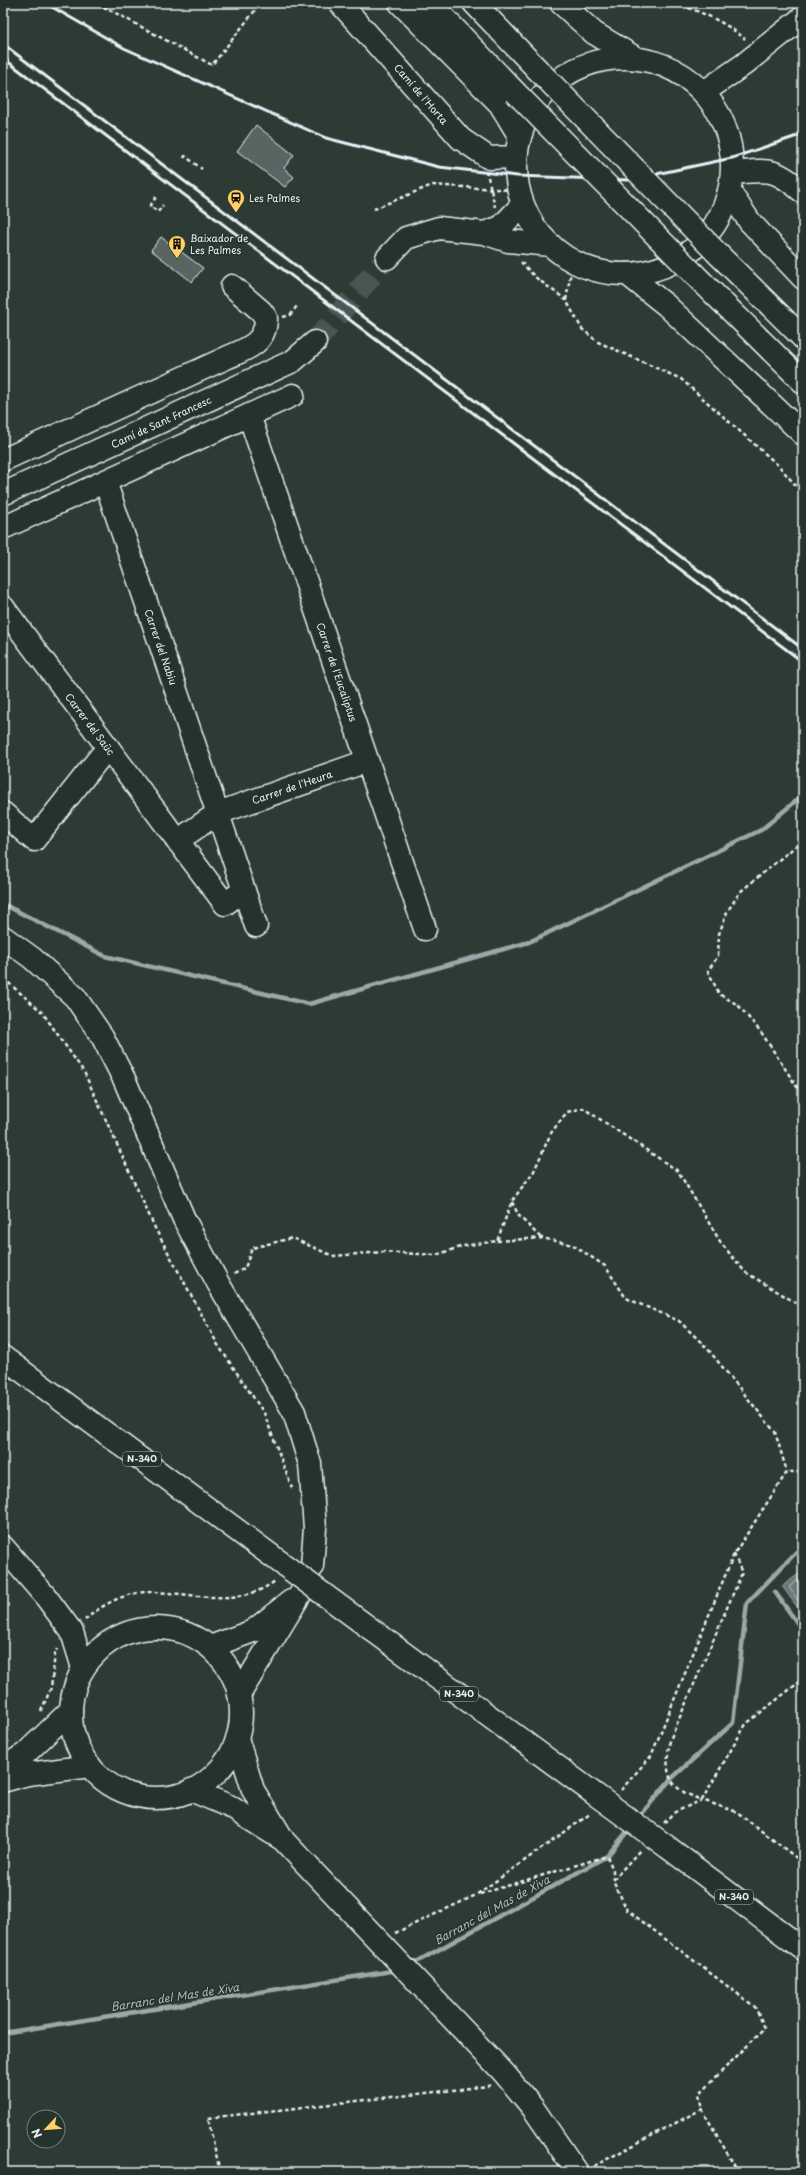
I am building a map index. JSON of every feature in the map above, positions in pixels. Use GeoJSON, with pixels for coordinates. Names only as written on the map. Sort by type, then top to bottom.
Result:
{"type":"FeatureCollection","features":[{"type":"Feature","properties":{"kind":"main road","name":"Camí de l'Horta"},"geometry":{"type":"LineString","coordinates":[[340,3],[461,139],[489,158],[518,147]]}},
{"type":"Feature","properties":{"kind":"main road"},"geometry":{"type":"LineString","coordinates":[[400,3],[500,104],[518,147],[521,197],[535,226],[551,245],[573,261],[599,271],[627,274],[662,267],[692,250],[716,224],[731,182],[732,158],[724,122],[704,92],[672,68],[634,57],[594,33],[561,3]]}},
{"type":"Feature","properties":{"kind":"main road"},"geometry":{"type":"LineString","coordinates":[[430,3],[515,92],[694,274],[803,382]]}},
{"type":"Feature","properties":{"kind":"main road"},"geometry":{"type":"LineString","coordinates":[[474,3],[718,254],[803,338]]}},
{"type":"Feature","properties":{"kind":"main road"},"geometry":{"type":"LineString","coordinates":[[704,92],[759,52],[803,17]]}},
{"type":"Feature","properties":{"kind":"main road"},"geometry":{"type":"LineString","coordinates":[[518,147],[536,103],[562,76],[596,60],[634,57]]}},
{"type":"Feature","properties":{"kind":"main road"},"geometry":{"type":"LineString","coordinates":[[731,182],[770,170],[787,178],[803,192]]}},
{"type":"Feature","properties":{"kind":"main road"},"geometry":{"type":"LineString","coordinates":[[731,182],[750,222],[803,278]]}},
{"type":"Feature","properties":{"kind":"main road"},"geometry":{"type":"LineString","coordinates":[[484,233],[501,227],[521,197]]}},
{"type":"Feature","properties":{"kind":"main road"},"geometry":{"type":"LineString","coordinates":[[387,258],[406,238],[439,228],[484,233],[508,241],[551,245]]}},
{"type":"Feature","properties":{"kind":"main road"},"geometry":{"type":"LineString","coordinates":[[627,274],[666,305],[803,434]]}},
{"type":"Feature","properties":{"kind":"main road"},"geometry":{"type":"LineString","coordinates":[[3,460],[226,358],[259,340],[264,334],[266,318],[261,311],[232,286]]}},
{"type":"Feature","properties":{"kind":"main road","name":"Camí de Sant Francesc"},"geometry":{"type":"LineString","coordinates":[[3,494],[293,361],[315,342]]}},
{"type":"Feature","properties":{"kind":"main road"},"geometry":{"type":"LineString","coordinates":[[3,528],[293,395]]}},
{"type":"Feature","properties":{"kind":"main road","name":"Carrer de l'Eucaliptus"},"geometry":{"type":"LineString","coordinates":[[249,415],[425,929]]}},
{"type":"Feature","properties":{"kind":"main road","name":"Carrer del Nabiu"},"geometry":{"type":"LineString","coordinates":[[105,481],[256,926]]}},
{"type":"Feature","properties":{"kind":"main road","name":"Carrer del Saüc"},"geometry":{"type":"LineString","coordinates":[[6,617],[108,747],[225,904],[244,890]]}},
{"type":"Feature","properties":{"kind":"main road"},"geometry":{"type":"LineString","coordinates":[[3,813],[34,840],[108,747]]}},
{"type":"Feature","properties":{"kind":"main road","name":"Carrer de l'Heura"},"geometry":{"type":"LineString","coordinates":[[177,841],[218,813],[367,761]]}},
{"type":"Feature","properties":{"kind":"main road"},"geometry":{"type":"LineString","coordinates":[[203,875],[231,854]]}},
{"type":"Feature","properties":{"kind":"main road"},"geometry":{"type":"LineString","coordinates":[[3,937],[32,958],[75,997],[102,1036],[125,1081],[184,1219],[218,1283],[294,1412],[310,1464],[315,1528],[311,1593],[239,1695]]}},
{"type":"Feature","properties":{"kind":"main road","name":"N-340"},"geometry":{"type":"LineString","coordinates":[[3,1357],[311,1593],[595,1803],[666,1846],[803,1949]]}},
{"type":"Feature","properties":{"kind":"main road"},"geometry":{"type":"LineString","coordinates":[[3,1547],[46,1597],[72,1632],[83,1668]]}},
{"type":"Feature","properties":{"kind":"main road"},"geometry":{"type":"LineString","coordinates":[[210,1647],[253,1631],[311,1593]]}},
{"type":"Feature","properties":{"kind":"main road"},"geometry":{"type":"LineString","coordinates":[[156,1627],[185,1632],[210,1647],[229,1669],[239,1695],[241,1717],[237,1738],[227,1759],[212,1777],[191,1790],[164,1798],[136,1796],[111,1785],[90,1766],[79,1749],[73,1730],[71,1710],[74,1689],[83,1668],[102,1646],[127,1632],[149,1628],[156,1627]]}},
{"type":"Feature","properties":{"kind":"main road"},"geometry":{"type":"LineString","coordinates":[[3,1768],[25,1754],[71,1710]]}},
{"type":"Feature","properties":{"kind":"main road"},"geometry":{"type":"LineString","coordinates":[[237,1738],[253,1790],[284,1841],[379,1943],[504,2073],[584,2170]]}},
{"type":"Feature","properties":{"kind":"main road"},"geometry":{"type":"LineString","coordinates":[[3,1781],[28,1774],[90,1766]]}},
{"type":"Feature","properties":{"kind":"main road"},"geometry":{"type":"LineString","coordinates":[[191,1790],[229,1806],[284,1841]]}},
{"type":"Feature","properties":{"kind":"path"},"geometry":{"type":"LineString","coordinates":[[97,3],[212,65],[262,3]]}},
{"type":"Feature","properties":{"kind":"path"},"geometry":{"type":"LineString","coordinates":[[675,3],[698,11],[738,33],[759,52]]}},
{"type":"Feature","properties":{"kind":"path"},"geometry":{"type":"LineString","coordinates":[[184,158],[185,156],[202,169]]}},
{"type":"Feature","properties":{"kind":"path"},"geometry":{"type":"LineString","coordinates":[[374,209],[432,186],[521,197]]}},
{"type":"Feature","properties":{"kind":"path"},"geometry":{"type":"LineString","coordinates":[[156,197],[150,206],[158,212],[163,205]]}},
{"type":"Feature","properties":{"kind":"path"},"geometry":{"type":"LineString","coordinates":[[573,261],[566,300],[582,329],[598,342],[681,379],[779,466],[803,494]]}},
{"type":"Feature","properties":{"kind":"path"},"geometry":{"type":"LineString","coordinates":[[803,840],[740,892],[726,912],[719,934],[718,956],[708,971],[719,994],[738,1005],[761,1032],[803,1096]]}},
{"type":"Feature","properties":{"kind":"path"},"geometry":{"type":"LineString","coordinates":[[3,978],[42,1012],[84,1072],[155,1228],[218,1345],[264,1413],[294,1493]]}},
{"type":"Feature","properties":{"kind":"path"},"geometry":{"type":"LineString","coordinates":[[498,1241],[512,1201],[534,1171],[551,1133],[567,1112],[583,1108],[678,1171],[721,1244],[745,1272],[803,1307]]}},
{"type":"Feature","properties":{"kind":"path"},"geometry":{"type":"LineString","coordinates":[[512,1201],[519,1216],[542,1238]]}},
{"type":"Feature","properties":{"kind":"path"},"geometry":{"type":"LineString","coordinates":[[218,1283],[245,1268],[252,1248],[292,1238],[333,1256],[383,1252],[436,1255],[463,1246],[498,1241],[542,1238],[573,1245],[605,1266],[626,1298],[679,1321],[707,1348],[775,1432],[787,1472],[734,1554],[651,1756],[619,1793]]}},
{"type":"Feature","properties":{"kind":"path"},"geometry":{"type":"LineString","coordinates":[[787,1472],[803,1472]]}},
{"type":"Feature","properties":{"kind":"path"},"geometry":{"type":"LineString","coordinates":[[734,1554],[742,1573],[670,1740],[666,1762],[670,1780],[685,1794],[737,1812],[803,1863]]}},
{"type":"Feature","properties":{"kind":"path"},"geometry":{"type":"LineString","coordinates":[[39,1717],[51,1688],[55,1654],[61,1641],[94,1612],[118,1598],[145,1592],[220,1598],[252,1593],[274,1582],[279,1569]]}},
{"type":"Feature","properties":{"kind":"path"},"geometry":{"type":"LineString","coordinates":[[663,1824],[673,1813],[702,1800],[746,1724],[803,1680]]}},
{"type":"Feature","properties":{"kind":"path"},"geometry":{"type":"LineString","coordinates":[[476,1895],[595,1803]]}},
{"type":"Feature","properties":{"kind":"path"},"geometry":{"type":"LineString","coordinates":[[613,1880],[643,1846]]}},
{"type":"Feature","properties":{"kind":"path"},"geometry":{"type":"LineString","coordinates":[[379,1943],[476,1895],[607,1856],[614,1870],[613,1880],[627,1910],[755,2007],[765,2028],[699,2094],[702,2109],[738,2172]]}},
{"type":"Feature","properties":{"kind":"path"},"geometry":{"type":"LineString","coordinates":[[220,2172],[208,2118],[488,2086],[504,2073]]}},
{"type":"Feature","properties":{"kind":"path"},"geometry":{"type":"LineString","coordinates":[[584,2170],[702,2109]]}},
{"type":"Feature","properties":{"kind":"water"},"geometry":{"type":"Polygon","coordinates":[[[803,1571],[803,1615],[782,1586],[803,1571]]]}},
{"type":"Feature","properties":{"kind":"building"},"geometry":{"type":"Polygon","coordinates":[[[256,125],[294,155],[284,168],[294,177],[285,187],[237,151],[256,125]]]}},
{"type":"Feature","properties":{"kind":"building","name":"Baixador de Les Palmes"},"geometry":{"type":"Polygon","coordinates":[[[161,237],[203,268],[192,282],[151,250],[161,237]]]}},
{"type":"Feature","properties":{"kind":"waterway"},"geometry":{"type":"LineString","coordinates":[[3,904],[105,956],[309,1004],[529,942],[761,830],[803,795]]}},
{"type":"Feature","properties":{"kind":"waterway","name":"Barranc del Mas de Xiva"},"geometry":{"type":"LineString","coordinates":[[638,1818],[670,1780],[733,1723],[747,1603],[803,1545]]}},
{"type":"Feature","properties":{"kind":"waterway"},"geometry":{"type":"LineString","coordinates":[[775,1592],[803,1631]]}},
{"type":"Feature","properties":{"kind":"waterway"},"geometry":{"type":"LineString","coordinates":[[803,1760],[803,1772]]}},
{"type":"Feature","properties":{"kind":"waterway","name":"Barranc del Mas de Xiva"},"geometry":{"type":"LineString","coordinates":[[411,1965],[607,1856],[631,1827]]}},
{"type":"Feature","properties":{"kind":"waterway","name":"Barranc del Mas de Xiva"},"geometry":{"type":"LineString","coordinates":[[3,2033],[398,1970]]}},
{"type":"Feature","properties":{"kind":"tunnel"},"geometry":{"type":"LineString","coordinates":[[315,342],[387,258]]}},
{"type":"Feature","properties":{"kind":"railway"},"geometry":{"type":"LineString","coordinates":[[45,3],[124,48],[326,138],[439,167],[517,176],[628,180],[732,158],[803,134]]}},
{"type":"Feature","properties":{"kind":"railway"},"geometry":{"type":"LineString","coordinates":[[3,44],[803,649]]}},
{"type":"Feature","properties":{"kind":"railway"},"geometry":{"type":"LineString","coordinates":[[3,58],[803,662]]}},
{"type":"Feature","properties":{"kind":"place","name":"Les Palmes"},"geometry":{"type":"Point","coordinates":[236,213]}},
{"type":"Feature","properties":{"kind":"place","name":"Baixador de Les Palmes"},"geometry":{"type":"Point","coordinates":[177,259]}}]}
